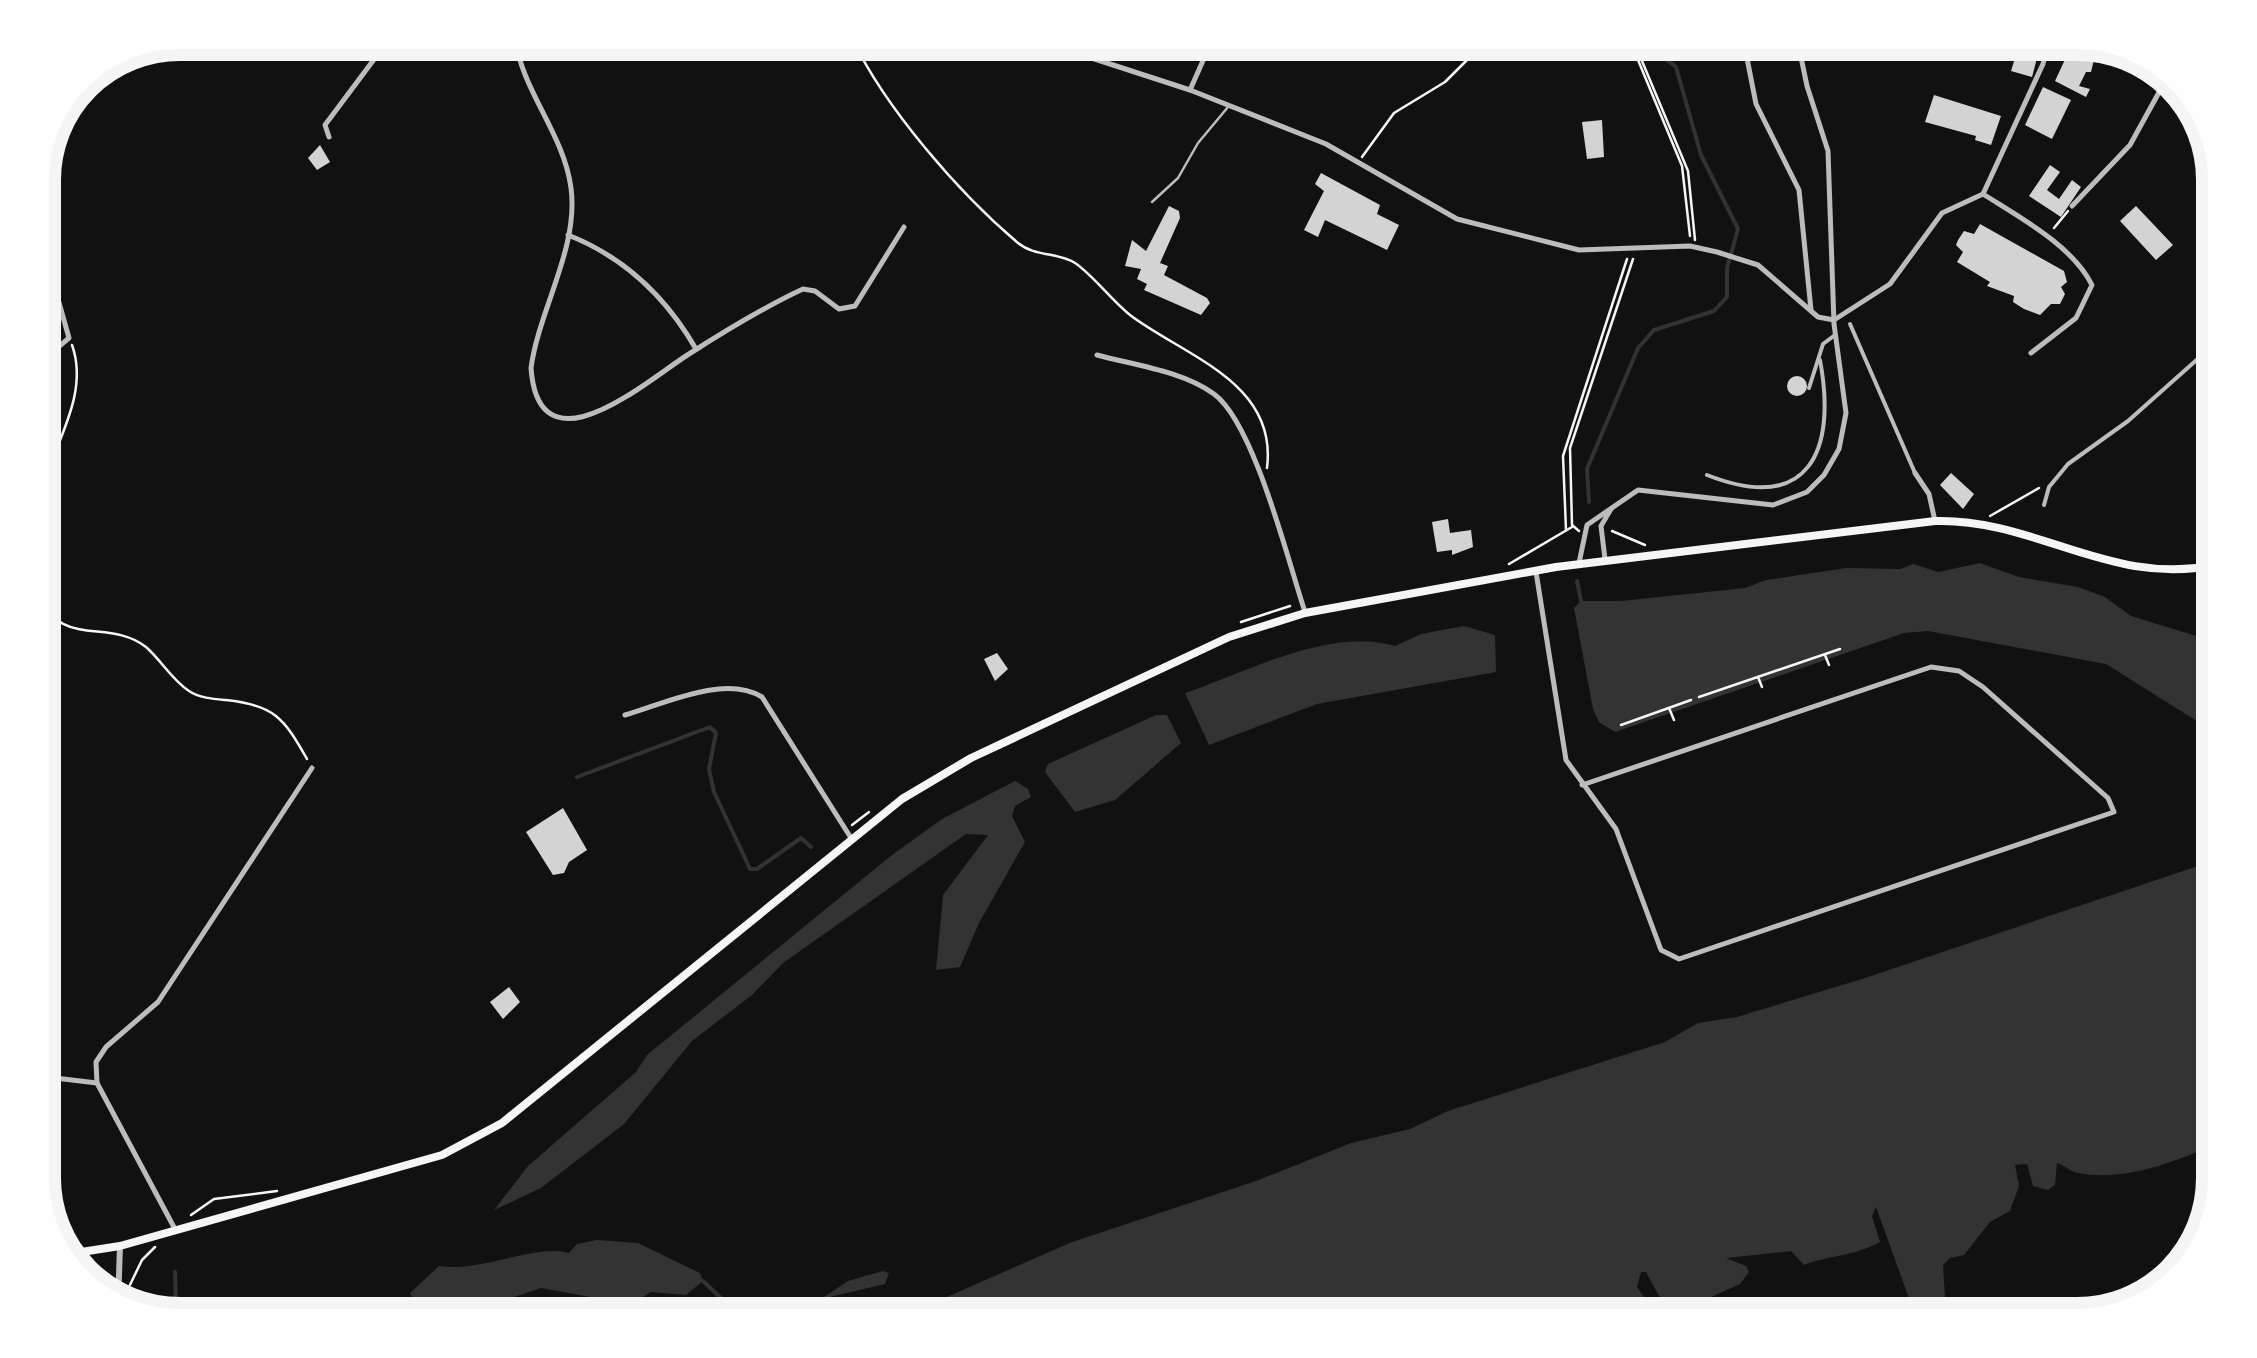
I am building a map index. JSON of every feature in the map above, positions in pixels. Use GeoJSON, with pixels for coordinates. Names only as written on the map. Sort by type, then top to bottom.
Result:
{"type":"FeatureCollection","features":[{"type":"Feature","properties":{"kind":"main road"},"geometry":{"type":"LineString","coordinates":[[80,1252],[120,1246],[442,1155],[502,1123],[902,799],[972,758],[1228,637],[1305,613],[1536,570],[1935,521],[1978,524],[2142,570],[2202,567]]}},
{"type":"Feature","properties":{"kind":"street"},"geometry":{"type":"LineString","coordinates":[[328,137],[325,125],[377,55]]}},
{"type":"Feature","properties":{"kind":"street"},"geometry":{"type":"LineString","coordinates":[[519,55],[567,168],[572,202],[568,235],[532,360],[533,387],[546,406],[575,418],[603,414],[696,350],[803,290],[816,291],[840,308],[855,306],[904,227]]}},
{"type":"Feature","properties":{"kind":"street"},"geometry":{"type":"LineString","coordinates":[[1082,55],[1190,90],[1326,144],[1457,218],[1579,250],[1693,246],[1737,258],[1764,268],[1824,320],[1834,320],[1890,284],[1942,212],[1983,194],[2045,55]]}},
{"type":"Feature","properties":{"kind":"street"},"geometry":{"type":"LineString","coordinates":[[1190,90],[1205,55]]}},
{"type":"Feature","properties":{"kind":"street"},"geometry":{"type":"LineString","coordinates":[[1745,55],[1750,86],[1799,190],[1811,310]]}},
{"type":"Feature","properties":{"kind":"street"},"geometry":{"type":"LineString","coordinates":[[1580,564],[1587,525],[1616,502],[1645,488],[1758,506],[1786,502],[1807,492],[1833,462],[1844,431],[1845,394],[1835,335],[1828,151],[1802,55]]}},
{"type":"Feature","properties":{"kind":"street"},"geometry":{"type":"LineString","coordinates":[[2072,206],[2130,145],[2161,88]]}},
{"type":"Feature","properties":{"kind":"street"},"geometry":{"type":"LineString","coordinates":[[1983,194],[2046,236],[2085,272],[2092,292],[2066,328],[2031,352]]}},
{"type":"Feature","properties":{"kind":"street"},"geometry":{"type":"LineString","coordinates":[[568,235],[624,264],[668,308],[696,350]]}},
{"type":"Feature","properties":{"kind":"street"},"geometry":{"type":"LineString","coordinates":[[55,288],[69,338],[55,350]]}},
{"type":"Feature","properties":{"kind":"street"},"geometry":{"type":"LineString","coordinates":[[1850,324],[1915,473],[1930,494],[1935,521]]}},
{"type":"Feature","properties":{"kind":"street"},"geometry":{"type":"LineString","coordinates":[[1810,388],[1823,344],[1835,335]]}},
{"type":"Feature","properties":{"kind":"street"},"geometry":{"type":"LineString","coordinates":[[1097,355],[1194,383],[1217,396],[1246,438],[1305,613]]}},
{"type":"Feature","properties":{"kind":"street"},"geometry":{"type":"LineString","coordinates":[[2044,505],[2056,476],[2128,421],[2202,355]]}},
{"type":"Feature","properties":{"kind":"street"},"geometry":{"type":"LineString","coordinates":[[1706,474],[1763,489],[1804,470],[1825,432],[1820,360]]}},
{"type":"Feature","properties":{"kind":"street"},"geometry":{"type":"LineString","coordinates":[[1606,560],[1602,526],[1616,502]]}},
{"type":"Feature","properties":{"kind":"street"},"geometry":{"type":"LineString","coordinates":[[1536,570],[1562,745],[1582,785],[1616,829],[1661,950],[1680,959],[2114,812],[2108,798],[1983,687],[1959,671],[1931,667],[1582,785]]}},
{"type":"Feature","properties":{"kind":"street"},"geometry":{"type":"LineString","coordinates":[[625,715],[705,692],[752,692],[762,697],[852,838]]}},
{"type":"Feature","properties":{"kind":"street"},"geometry":{"type":"LineString","coordinates":[[176,1230],[96,1083],[96,1062],[106,1047],[158,1002],[312,768]]}},
{"type":"Feature","properties":{"kind":"street"},"geometry":{"type":"LineString","coordinates":[[55,1078],[96,1083]]}},
{"type":"Feature","properties":{"kind":"street"},"geometry":{"type":"LineString","coordinates":[[119,1287],[120,1246]]}},
{"type":"Feature","properties":{"kind":"lane"},"geometry":{"type":"LineString","coordinates":[[1152,202],[1178,178],[1198,143],[1229,106]]}},
{"type":"Feature","properties":{"kind":"path"},"geometry":{"type":"LineString","coordinates":[[863,55],[894,104],[984,214],[1024,248],[1076,263],[1105,296],[1173,345],[1224,370],[1250,399],[1268,456],[1264,491]]}},
{"type":"Feature","properties":{"kind":"path"},"geometry":{"type":"LineString","coordinates":[[1358,163],[1394,113],[1445,82],[1472,55]]}},
{"type":"Feature","properties":{"kind":"path"},"geometry":{"type":"LineString","coordinates":[[1641,55],[1688,170],[1693,246]]}},
{"type":"Feature","properties":{"kind":"path"},"geometry":{"type":"LineString","coordinates":[[2046,236],[2072,206]]}},
{"type":"Feature","properties":{"kind":"path"},"geometry":{"type":"LineString","coordinates":[[1572,527],[1570,448],[1634,248]]}},
{"type":"Feature","properties":{"kind":"path"},"geometry":{"type":"LineString","coordinates":[[1565,532],[1568,524],[1563,456],[1634,248]]}},
{"type":"Feature","properties":{"kind":"path"},"geometry":{"type":"LineString","coordinates":[[55,452],[72,402],[78,360],[69,338]]}},
{"type":"Feature","properties":{"kind":"path"},"geometry":{"type":"LineString","coordinates":[[1998,515],[2056,476]]}},
{"type":"Feature","properties":{"kind":"path"},"geometry":{"type":"LineString","coordinates":[[1572,527],[1578,531]]}},
{"type":"Feature","properties":{"kind":"path"},"geometry":{"type":"LineString","coordinates":[[1507,565],[1572,527]]}},
{"type":"Feature","properties":{"kind":"path"},"geometry":{"type":"LineString","coordinates":[[1607,531],[1644,545]]}},
{"type":"Feature","properties":{"kind":"path"},"geometry":{"type":"LineString","coordinates":[[55,620],[63,626],[124,635],[145,647],[190,692],[269,709],[295,737],[312,768]]}},
{"type":"Feature","properties":{"kind":"path"},"geometry":{"type":"LineString","coordinates":[[1699,697],[1840,649]]}},
{"type":"Feature","properties":{"kind":"path"},"geometry":{"type":"LineString","coordinates":[[1825,654],[1829,665]]}},
{"type":"Feature","properties":{"kind":"path"},"geometry":{"type":"LineString","coordinates":[[1758,675],[1762,688]]}},
{"type":"Feature","properties":{"kind":"path"},"geometry":{"type":"LineString","coordinates":[[1621,725],[1691,700]]}},
{"type":"Feature","properties":{"kind":"path"},"geometry":{"type":"LineString","coordinates":[[1669,708],[1674,720]]}},
{"type":"Feature","properties":{"kind":"path"},"geometry":{"type":"LineString","coordinates":[[127,1291],[155,1244]]}},
{"type":"Feature","properties":{"kind":"path"},"geometry":{"type":"LineString","coordinates":[[103,1275],[109,1275]]}},
{"type":"Feature","properties":{"kind":"shaded area"},"geometry":{"type":"Polygon","coordinates":[[[1980,563],[2019,577],[2078,587],[2105,597],[2131,616],[2202,638],[2202,724],[2106,664],[1928,631],[1904,633],[1615,732],[1599,722],[1593,709],[1574,608],[1581,601],[1621,601],[1745,588],[1766,580],[1846,568],[1900,569],[1913,564],[1938,572],[1980,563]]]}},
{"type":"Feature","properties":{"kind":"shaded area"},"geometry":{"type":"Polygon","coordinates":[[[1464,626],[1495,635],[1496,672],[1317,704],[1209,745],[1185,693],[1316,647],[1370,641],[1395,646],[1421,634],[1464,626]]]}},
{"type":"Feature","properties":{"kind":"shaded area"},"geometry":{"type":"Polygon","coordinates":[[[1156,715],[1167,715],[1181,743],[1115,800],[1075,812],[1045,772],[1048,764],[1156,715]]]}},
{"type":"Feature","properties":{"kind":"shaded area"},"geometry":{"type":"Polygon","coordinates":[[[1015,781],[1028,789],[1031,797],[1015,806],[1012,816],[1025,842],[979,923],[960,967],[936,970],[943,895],[988,835],[966,834],[783,963],[752,995],[692,1041],[624,1124],[541,1188],[494,1210],[528,1166],[636,1072],[647,1055],[892,855],[942,819],[1015,781]]]}},
{"type":"Feature","properties":{"kind":"shaded area"},"geometry":{"type":"Polygon","coordinates":[[[2202,865],[2202,1149],[2169,1163],[2115,1175],[2078,1173],[2057,1163],[2055,1185],[2048,1190],[2033,1186],[2027,1164],[2015,1165],[2019,1186],[2010,1211],[1990,1222],[1964,1255],[1950,1258],[1943,1265],[1945,1297],[1928,1303],[1910,1301],[1876,1207],[1872,1216],[1880,1242],[1804,1265],[1791,1251],[1726,1258],[1746,1266],[1749,1272],[1740,1284],[1709,1298],[1712,1303],[1665,1303],[1646,1272],[1641,1272],[1637,1287],[1648,1303],[933,1303],[1072,1242],[1256,1181],[1351,1143],[1410,1129],[1448,1111],[1665,1042],[1698,1023],[1737,1017],[2202,865]]]}},
{"type":"Feature","properties":{"kind":"shaded area"},"geometry":{"type":"Polygon","coordinates":[[[597,1240],[638,1243],[700,1273],[703,1281],[686,1295],[651,1292],[638,1300],[618,1302],[541,1288],[496,1303],[414,1303],[410,1293],[439,1266],[472,1266],[541,1252],[569,1253],[577,1244],[597,1240]]]}},
{"type":"Feature","properties":{"kind":"shaded area"},"geometry":{"type":"Polygon","coordinates":[[[883,1271],[889,1273],[885,1284],[821,1299],[848,1281],[883,1271]]]}},
{"type":"Feature","properties":{"kind":"building"},"geometry":{"type":"Polygon","coordinates":[[[2016,55],[2037,58],[2032,77],[2011,71],[2016,55]]]}},
{"type":"Feature","properties":{"kind":"building"},"geometry":{"type":"Polygon","coordinates":[[[2067,55],[2095,56],[2091,72],[2086,72],[2079,86],[2090,89],[2086,97],[2055,81],[2067,55]]]}},
{"type":"Feature","properties":{"kind":"building"},"geometry":{"type":"Polygon","coordinates":[[[2043,87],[2071,100],[2052,139],[2025,125],[2043,87]]]}},
{"type":"Feature","properties":{"kind":"building"},"geometry":{"type":"Polygon","coordinates":[[[1934,95],[2001,116],[1991,145],[1975,140],[1976,136],[1925,122],[1934,95]]]}},
{"type":"Feature","properties":{"kind":"building"},"geometry":{"type":"Polygon","coordinates":[[[1602,120],[1604,157],[1587,159],[1582,122],[1602,120]]]}},
{"type":"Feature","properties":{"kind":"building"},"geometry":{"type":"Polygon","coordinates":[[[320,145],[330,162],[317,170],[308,158],[320,145]]]}},
{"type":"Feature","properties":{"kind":"building"},"geometry":{"type":"Polygon","coordinates":[[[2050,165],[2060,172],[2047,190],[2059,199],[2072,180],[2081,187],[2061,217],[2029,196],[2050,165]]]}},
{"type":"Feature","properties":{"kind":"building"},"geometry":{"type":"Polygon","coordinates":[[[1321,173],[1380,205],[1377,214],[1399,225],[1387,250],[1325,220],[1318,237],[1304,230],[1324,191],[1315,184],[1321,173]]]}},
{"type":"Feature","properties":{"kind":"building"},"geometry":{"type":"Polygon","coordinates":[[[1169,206],[1179,211],[1180,218],[1160,263],[1168,266],[1164,275],[1207,298],[1210,303],[1201,315],[1144,290],[1147,284],[1137,279],[1141,269],[1125,266],[1132,240],[1146,251],[1169,206]]]}},
{"type":"Feature","properties":{"kind":"building"},"geometry":{"type":"Polygon","coordinates":[[[2136,206],[2173,245],[2156,260],[2120,221],[2136,206]]]}},
{"type":"Feature","properties":{"kind":"building"},"geometry":{"type":"Polygon","coordinates":[[[1980,224],[2064,271],[2067,282],[2061,287],[2065,294],[2060,304],[2051,304],[2040,315],[2024,309],[2013,302],[2014,296],[1987,286],[1990,282],[1957,262],[1963,252],[1956,245],[1958,240],[1964,231],[1974,234],[1980,224]]]}},
{"type":"Feature","properties":{"kind":"building"},"geometry":{"type":"Polygon","coordinates":[[[1797,376],[1807,386],[1797,396],[1787,386],[1797,376]]]}},
{"type":"Feature","properties":{"kind":"building"},"geometry":{"type":"Polygon","coordinates":[[[1951,473],[1974,494],[1963,509],[1940,485],[1951,473]]]}},
{"type":"Feature","properties":{"kind":"building"},"geometry":{"type":"Polygon","coordinates":[[[1448,519],[1450,533],[1471,530],[1473,547],[1452,555],[1452,550],[1437,552],[1432,522],[1448,519]]]}},
{"type":"Feature","properties":{"kind":"building"},"geometry":{"type":"Polygon","coordinates":[[[997,653],[1008,669],[995,681],[984,659],[997,653]]]}},
{"type":"Feature","properties":{"kind":"building"},"geometry":{"type":"Polygon","coordinates":[[[563,808],[587,850],[569,862],[564,873],[553,875],[526,832],[563,808]]]}},
{"type":"Feature","properties":{"kind":"building"},"geometry":{"type":"Polygon","coordinates":[[[509,987],[520,1002],[503,1019],[490,1002],[509,987]]]}},
{"type":"Feature","properties":{"kind":"waterway"},"geometry":{"type":"LineString","coordinates":[[1589,502],[1587,469],[1638,348],[1654,330],[1714,311],[1727,297],[1727,268],[1738,229],[1701,155],[1676,67],[1661,55]]}},
{"type":"Feature","properties":{"kind":"waterway"},"geometry":{"type":"LineString","coordinates":[[1577,581],[1581,601]]}},
{"type":"Feature","properties":{"kind":"waterway"},"geometry":{"type":"LineString","coordinates":[[577,777],[710,727],[716,733],[709,769],[714,792],[750,869],[757,869],[801,838],[811,847]]}},
{"type":"Feature","properties":{"kind":"waterway"},"geometry":{"type":"LineString","coordinates":[[175,1272],[176,1303]]}},
{"type":"Feature","properties":{"kind":"waterway"},"geometry":{"type":"LineString","coordinates":[[703,1281],[725,1303]]}},
{"type":"Feature","properties":{"kind":"waterway"},"geometry":{"type":"LineString","coordinates":[[819,1303],[823,1300]]}}]}
